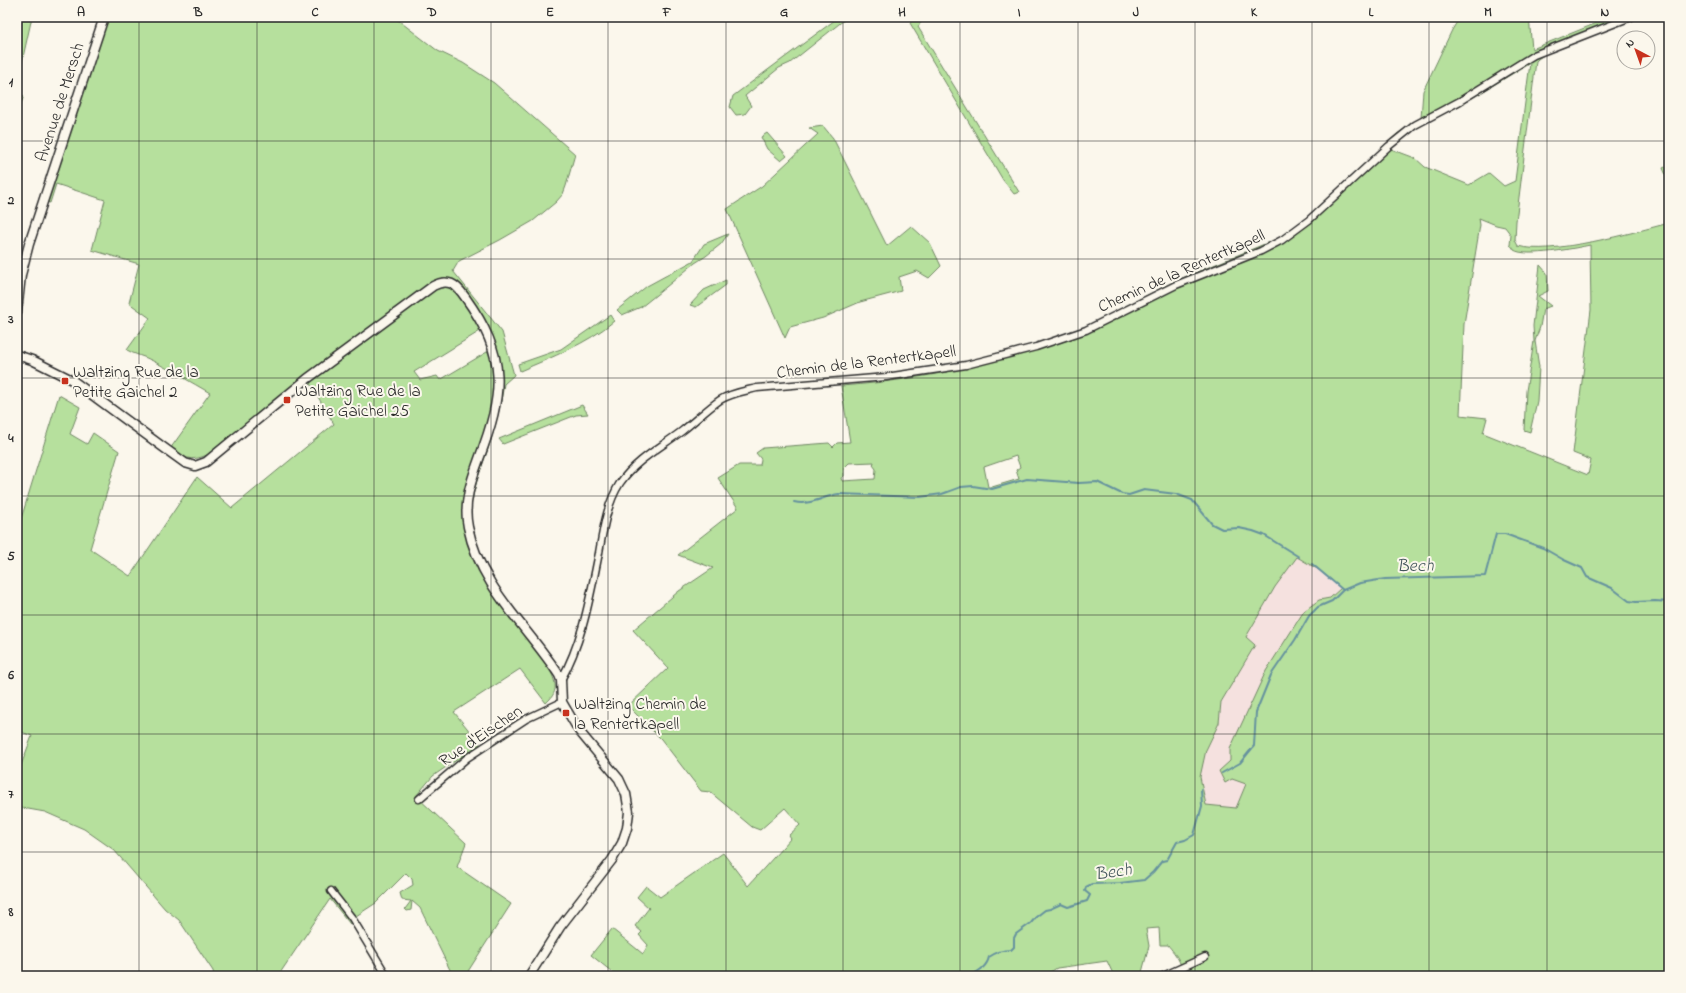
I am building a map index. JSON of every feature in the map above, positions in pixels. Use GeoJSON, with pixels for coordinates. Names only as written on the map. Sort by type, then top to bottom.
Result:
{"type":"FeatureCollection","features":[{"type":"Feature","properties":{"kind":"street","name":"Avenue de Mersch"},"geometry":{"type":"LineString","coordinates":[[17,312],[21,275],[29,244],[104,17]]}},
{"type":"Feature","properties":{"kind":"street","name":"Chemin de la Rentertkapell"},"geometry":{"type":"LineString","coordinates":[[561,680],[571,662],[585,619],[601,539],[612,501],[620,484],[642,459],[683,431],[721,400],[738,392],[758,388],[886,377],[966,365],[1036,347],[1086,330],[1176,285],[1254,254],[1282,240],[1309,220],[1383,151],[1415,125],[1460,101],[1534,55],[1631,17]]}},
{"type":"Feature","properties":{"kind":"street"},"geometry":{"type":"LineString","coordinates":[[17,355],[32,360],[72,380],[167,450],[185,462],[195,466],[206,462],[307,379],[433,286],[440,282],[446,282],[455,286],[472,306],[485,328],[497,365],[499,387],[496,406],[487,439],[472,480],[466,507],[468,526],[473,547],[498,595],[550,662],[561,680],[562,702],[579,731],[619,779],[626,794],[630,812],[622,843],[612,860],[560,927],[529,976]]}},
{"type":"Feature","properties":{"kind":"street","name":"Rue d'Eischen"},"geometry":{"type":"LineString","coordinates":[[419,799],[467,758],[526,719],[562,702]]}},
{"type":"Feature","properties":{"kind":"street"},"geometry":{"type":"LineString","coordinates":[[331,891],[352,918],[387,976]]}},
{"type":"Feature","properties":{"kind":"street"},"geometry":{"type":"LineString","coordinates":[[1163,976],[1204,957]]}},
{"type":"Feature","properties":{"kind":"shaded area"},"geometry":{"type":"Polygon","coordinates":[[[1297,557],[1319,570],[1341,588],[1330,598],[1319,600],[1230,749],[1232,779],[1246,783],[1236,808],[1206,805],[1200,777],[1206,750],[1219,723],[1221,702],[1255,645],[1246,637],[1275,587],[1297,557]]]}},
{"type":"Feature","properties":{"kind":"green space"},"geometry":{"type":"Polygon","coordinates":[[[17,17],[32,17],[17,84],[17,17]]]}},
{"type":"Feature","properties":{"kind":"green space"},"geometry":{"type":"Polygon","coordinates":[[[104,17],[394,17],[438,51],[463,63],[494,83],[575,154],[563,194],[556,202],[533,221],[459,261],[453,271],[502,332],[514,375],[504,384],[495,426],[474,490],[471,507],[472,526],[478,547],[488,569],[513,614],[551,669],[550,670],[555,684],[553,695],[546,703],[520,669],[454,712],[480,744],[433,776],[416,796],[466,843],[457,867],[511,904],[465,976],[453,976],[420,908],[412,901],[411,910],[407,911],[405,909],[411,901],[402,900],[400,893],[413,885],[412,879],[406,873],[376,903],[356,916],[353,913],[350,924],[330,899],[278,976],[214,976],[213,971],[179,920],[165,909],[114,850],[84,829],[45,812],[17,807],[17,768],[20,768],[32,736],[17,730],[17,532],[59,395],[80,407],[70,434],[87,444],[93,433],[119,451],[90,549],[130,576],[197,477],[232,508],[334,424],[305,375],[207,455],[192,459],[180,455],[170,449],[210,393],[153,361],[127,350],[150,318],[129,303],[139,264],[92,250],[105,200],[56,184],[50,203],[43,201],[104,17]],[[485,328],[414,372],[420,380],[437,376],[440,380],[492,349],[485,328]]]}},
{"type":"Feature","properties":{"kind":"green space"},"geometry":{"type":"Polygon","coordinates":[[[839,17],[842,17],[844,20],[790,63],[779,68],[745,96],[751,106],[745,114],[736,115],[730,107],[733,96],[839,17]]]}},
{"type":"Feature","properties":{"kind":"green space"},"geometry":{"type":"Polygon","coordinates":[[[913,17],[924,17],[918,27],[1019,192],[1014,194],[1003,180],[910,23],[913,17]]]}},
{"type":"Feature","properties":{"kind":"green space"},"geometry":{"type":"Polygon","coordinates":[[[1460,17],[1529,17],[1532,49],[1612,17],[1638,17],[1554,49],[1536,61],[1516,221],[1515,240],[1518,246],[1550,248],[1593,242],[1669,223],[1669,976],[1174,976],[1179,973],[1181,966],[1177,957],[1168,945],[1160,945],[1159,928],[1146,929],[1149,946],[1141,976],[1114,976],[1107,961],[1057,968],[1043,976],[617,976],[591,955],[612,929],[643,954],[648,945],[639,935],[642,932],[635,926],[649,908],[637,897],[646,886],[660,897],[723,853],[748,886],[791,838],[789,835],[800,825],[785,808],[760,830],[752,827],[710,792],[701,791],[661,739],[628,706],[668,668],[633,630],[679,591],[713,568],[678,555],[738,508],[718,478],[739,465],[760,465],[761,459],[756,453],[763,448],[829,443],[833,447],[837,443],[850,442],[841,386],[878,383],[950,371],[1021,354],[1056,343],[1124,316],[1122,308],[1175,281],[1279,238],[1294,229],[1330,198],[1397,134],[1421,118],[1423,91],[1452,30],[1460,17]],[[1530,63],[1459,106],[1410,131],[1391,149],[1415,158],[1425,167],[1469,185],[1489,173],[1504,186],[1515,181],[1530,63]],[[1479,218],[1480,225],[1464,324],[1460,415],[1487,418],[1483,433],[1588,475],[1591,460],[1573,453],[1591,310],[1590,245],[1551,252],[1520,252],[1514,250],[1510,245],[1511,235],[1505,227],[1479,218]],[[1016,456],[984,467],[988,487],[1019,479],[1016,470],[1020,467],[1016,456]],[[874,462],[849,463],[844,468],[844,476],[841,478],[842,481],[875,479],[876,469],[873,465],[874,462]],[[1297,557],[1275,587],[1246,637],[1255,645],[1221,702],[1219,723],[1206,750],[1200,777],[1206,805],[1236,808],[1246,784],[1232,779],[1225,783],[1219,771],[1230,761],[1230,749],[1266,671],[1304,611],[1319,600],[1330,598],[1341,588],[1319,570],[1297,557]]]}},
{"type":"Feature","properties":{"kind":"green space"},"geometry":{"type":"Polygon","coordinates":[[[17,94],[24,96],[17,113],[17,94]]]}},
{"type":"Feature","properties":{"kind":"green space"},"geometry":{"type":"Polygon","coordinates":[[[823,126],[833,138],[887,246],[911,226],[930,243],[941,266],[929,278],[917,271],[899,277],[901,291],[860,302],[823,318],[790,327],[785,338],[727,209],[762,186],[818,134],[809,128],[823,126]]]}},
{"type":"Feature","properties":{"kind":"green space"},"geometry":{"type":"Polygon","coordinates":[[[767,133],[787,156],[781,161],[767,149],[761,137],[767,133]]]}},
{"type":"Feature","properties":{"kind":"green space"},"geometry":{"type":"Polygon","coordinates":[[[1669,165],[1669,182],[1663,168],[1669,165]]]}},
{"type":"Feature","properties":{"kind":"green space"},"geometry":{"type":"Polygon","coordinates":[[[728,234],[721,244],[641,307],[622,315],[617,310],[647,286],[693,261],[704,244],[728,234]]]}},
{"type":"Feature","properties":{"kind":"green space"},"geometry":{"type":"Polygon","coordinates":[[[1540,265],[1547,273],[1548,291],[1538,296],[1551,306],[1543,309],[1540,327],[1535,341],[1539,367],[1537,401],[1530,432],[1524,430],[1526,391],[1534,341],[1533,326],[1540,265]]]}},
{"type":"Feature","properties":{"kind":"green space"},"geometry":{"type":"Polygon","coordinates":[[[726,280],[726,285],[696,307],[690,305],[704,290],[726,280]]]}},
{"type":"Feature","properties":{"kind":"green space"},"geometry":{"type":"Polygon","coordinates":[[[610,315],[614,321],[592,337],[520,371],[518,364],[561,349],[610,315]]]}},
{"type":"Feature","properties":{"kind":"green space"},"geometry":{"type":"Polygon","coordinates":[[[582,405],[588,414],[576,415],[503,444],[499,439],[582,405]]]}},
{"type":"Feature","properties":{"kind":"waterway"},"geometry":{"type":"LineString","coordinates":[[794,502],[806,503],[839,494],[920,497],[942,494],[961,487],[973,486],[992,489],[1027,479],[1079,483],[1097,482],[1122,494],[1129,495],[1144,490],[1176,494],[1192,500],[1212,524],[1222,529],[1239,528],[1264,535],[1299,557]]}},
{"type":"Feature","properties":{"kind":"waterway","name":"Bech"},"geometry":{"type":"LineString","coordinates":[[1222,773],[1240,763],[1254,746],[1256,712],[1271,675],[1295,640],[1309,616],[1318,607],[1332,601],[1343,590],[1360,583],[1385,579],[1485,576],[1496,534],[1505,534],[1543,548],[1582,568],[1587,577],[1612,588],[1629,601],[1669,602]]}},
{"type":"Feature","properties":{"kind":"waterway"},"geometry":{"type":"LineString","coordinates":[[1312,564],[1343,590]]}},
{"type":"Feature","properties":{"kind":"waterway","name":"Bech"},"geometry":{"type":"LineString","coordinates":[[970,976],[984,966],[989,957],[1005,950],[1011,950],[1014,947],[1014,938],[1016,934],[1045,910],[1061,904],[1068,907],[1087,901],[1090,895],[1085,891],[1086,887],[1092,884],[1144,880],[1162,861],[1167,860],[1177,842],[1194,835],[1202,806],[1201,789]]}},
{"type":"Feature","properties":{"kind":"place","name":"Waltzing Rue de la Petite Gaichel 2"},"geometry":{"type":"Point","coordinates":[65,381]}},
{"type":"Feature","properties":{"kind":"place","name":"Waltzing Rue de la Petite Gaichel 25"},"geometry":{"type":"Point","coordinates":[287,400]}},
{"type":"Feature","properties":{"kind":"place","name":"Waltzing Chemin de la Rentertkapell"},"geometry":{"type":"Point","coordinates":[566,713]}}]}
